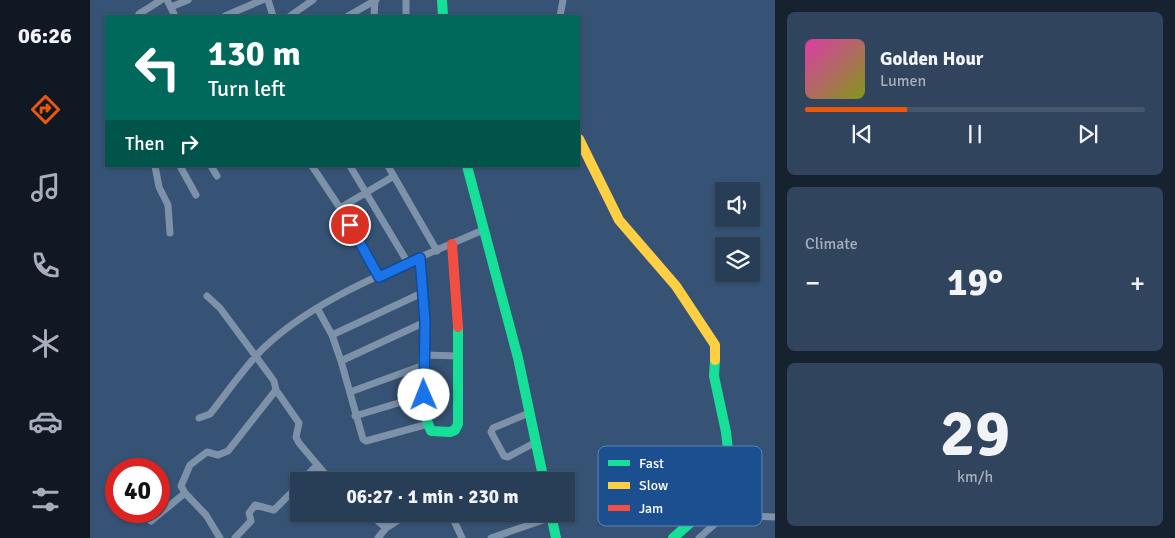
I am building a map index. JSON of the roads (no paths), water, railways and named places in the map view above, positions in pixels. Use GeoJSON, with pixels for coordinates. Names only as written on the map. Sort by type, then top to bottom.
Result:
{"type":"FeatureCollection","features":[{"type":"Feature","properties":{"kind":"street"},"geometry":{"type":"LineString","coordinates":[[138,14],[161,0]]}},
{"type":"Feature","properties":{"kind":"street"},"geometry":{"type":"LineString","coordinates":[[169,4],[188,0]]}},
{"type":"Feature","properties":{"kind":"street"},"geometry":{"type":"LineString","coordinates":[[228,15],[262,0]]}},
{"type":"Feature","properties":{"kind":"street"},"geometry":{"type":"LineString","coordinates":[[268,0],[273,15]]}},
{"type":"Feature","properties":{"kind":"street"},"geometry":{"type":"LineString","coordinates":[[300,13],[313,0]]}},
{"type":"Feature","properties":{"kind":"street"},"geometry":{"type":"LineString","coordinates":[[350,15],[376,0]]}},
{"type":"Feature","properties":{"kind":"street"},"geometry":{"type":"LineString","coordinates":[[374,15],[376,0]]}},
{"type":"Feature","properties":{"kind":"street"},"geometry":{"type":"LineString","coordinates":[[406,0],[406,15]]}},
{"type":"Feature","properties":{"kind":"street"},"geometry":{"type":"LineString","coordinates":[[442,0],[443,15]]}},
{"type":"Feature","properties":{"kind":"street"},"geometry":{"type":"LineString","coordinates":[[560,15],[563,0]]}},
{"type":"Feature","properties":{"kind":"street"},"geometry":{"type":"LineString","coordinates":[[580,141],[619,220],[676,286],[715,345],[714,376],[728,446]]}},
{"type":"Feature","properties":{"kind":"street"},"geometry":{"type":"LineString","coordinates":[[156,167],[159,187],[168,205],[170,233]]}},
{"type":"Feature","properties":{"kind":"street"},"geometry":{"type":"LineString","coordinates":[[181,167],[196,195]]}},
{"type":"Feature","properties":{"kind":"street"},"geometry":{"type":"LineString","coordinates":[[212,167],[217,176]]}},
{"type":"Feature","properties":{"kind":"street"},"geometry":{"type":"LineString","coordinates":[[313,167],[340,208],[379,277]]}},
{"type":"Feature","properties":{"kind":"street"},"geometry":{"type":"LineString","coordinates":[[351,167],[408,263]]}},
{"type":"Feature","properties":{"kind":"street"},"geometry":{"type":"LineString","coordinates":[[389,167],[437,251]]}},
{"type":"Feature","properties":{"kind":"street"},"geometry":{"type":"LineString","coordinates":[[467,167],[482,230],[518,358],[542,472]]}},
{"type":"Feature","properties":{"kind":"street"},"geometry":{"type":"LineString","coordinates":[[340,208],[394,176]]}},
{"type":"Feature","properties":{"kind":"street"},"geometry":{"type":"LineString","coordinates":[[199,418],[210,414],[255,357],[277,337],[317,308],[408,263],[482,230]]}},
{"type":"Feature","properties":{"kind":"street"},"geometry":{"type":"LineString","coordinates":[[420,258],[425,322],[424,395],[428,424],[430,430],[435,432],[450,432],[457,428],[458,356],[456,288],[452,244]]}},
{"type":"Feature","properties":{"kind":"street"},"geometry":{"type":"LineString","coordinates":[[332,335],[422,292]]}},
{"type":"Feature","properties":{"kind":"street"},"geometry":{"type":"LineString","coordinates":[[208,296],[220,308],[274,381],[276,390],[299,423],[296,437],[323,472]]}},
{"type":"Feature","properties":{"kind":"street"},"geometry":{"type":"LineString","coordinates":[[317,308],[332,335],[342,361],[362,438],[365,441],[428,424]]}},
{"type":"Feature","properties":{"kind":"street"},"geometry":{"type":"LineString","coordinates":[[342,361],[425,322]]}},
{"type":"Feature","properties":{"kind":"street"},"geometry":{"type":"LineString","coordinates":[[350,392],[424,360],[458,356]]}},
{"type":"Feature","properties":{"kind":"street"},"geometry":{"type":"LineString","coordinates":[[220,538],[206,515],[184,493],[180,486],[190,465],[207,452],[218,455],[228,451],[276,390]]}},
{"type":"Feature","properties":{"kind":"street"},"geometry":{"type":"LineString","coordinates":[[355,416],[424,395]]}},
{"type":"Feature","properties":{"kind":"street"},"geometry":{"type":"LineString","coordinates":[[529,413],[493,428],[491,432],[504,456],[508,458],[536,442]]}},
{"type":"Feature","properties":{"kind":"street"},"geometry":{"type":"LineString","coordinates":[[310,472],[317,465]]}},
{"type":"Feature","properties":{"kind":"street"},"geometry":{"type":"LineString","coordinates":[[170,505],[184,493]]}},
{"type":"Feature","properties":{"kind":"street"},"geometry":{"type":"LineString","coordinates":[[235,538],[251,521],[249,513],[255,505],[274,510],[290,494]]}},
{"type":"Feature","properties":{"kind":"street"},"geometry":{"type":"LineString","coordinates":[[762,516],[775,517]]}},
{"type":"Feature","properties":{"kind":"street"},"geometry":{"type":"LineString","coordinates":[[379,522],[386,528]]}},
{"type":"Feature","properties":{"kind":"street"},"geometry":{"type":"LineString","coordinates":[[378,538],[386,528],[395,522]]}},
{"type":"Feature","properties":{"kind":"street"},"geometry":{"type":"LineString","coordinates":[[455,522],[462,538]]}},
{"type":"Feature","properties":{"kind":"street"},"geometry":{"type":"LineString","coordinates":[[491,538],[533,522]]}},
{"type":"Feature","properties":{"kind":"street"},"geometry":{"type":"LineString","coordinates":[[553,522],[556,538]]}},
{"type":"Feature","properties":{"kind":"street"},"geometry":{"type":"LineString","coordinates":[[673,538],[687,526]]}},
{"type":"Feature","properties":{"kind":"street"},"geometry":{"type":"LineString","coordinates":[[699,538],[712,526]]}}]}
